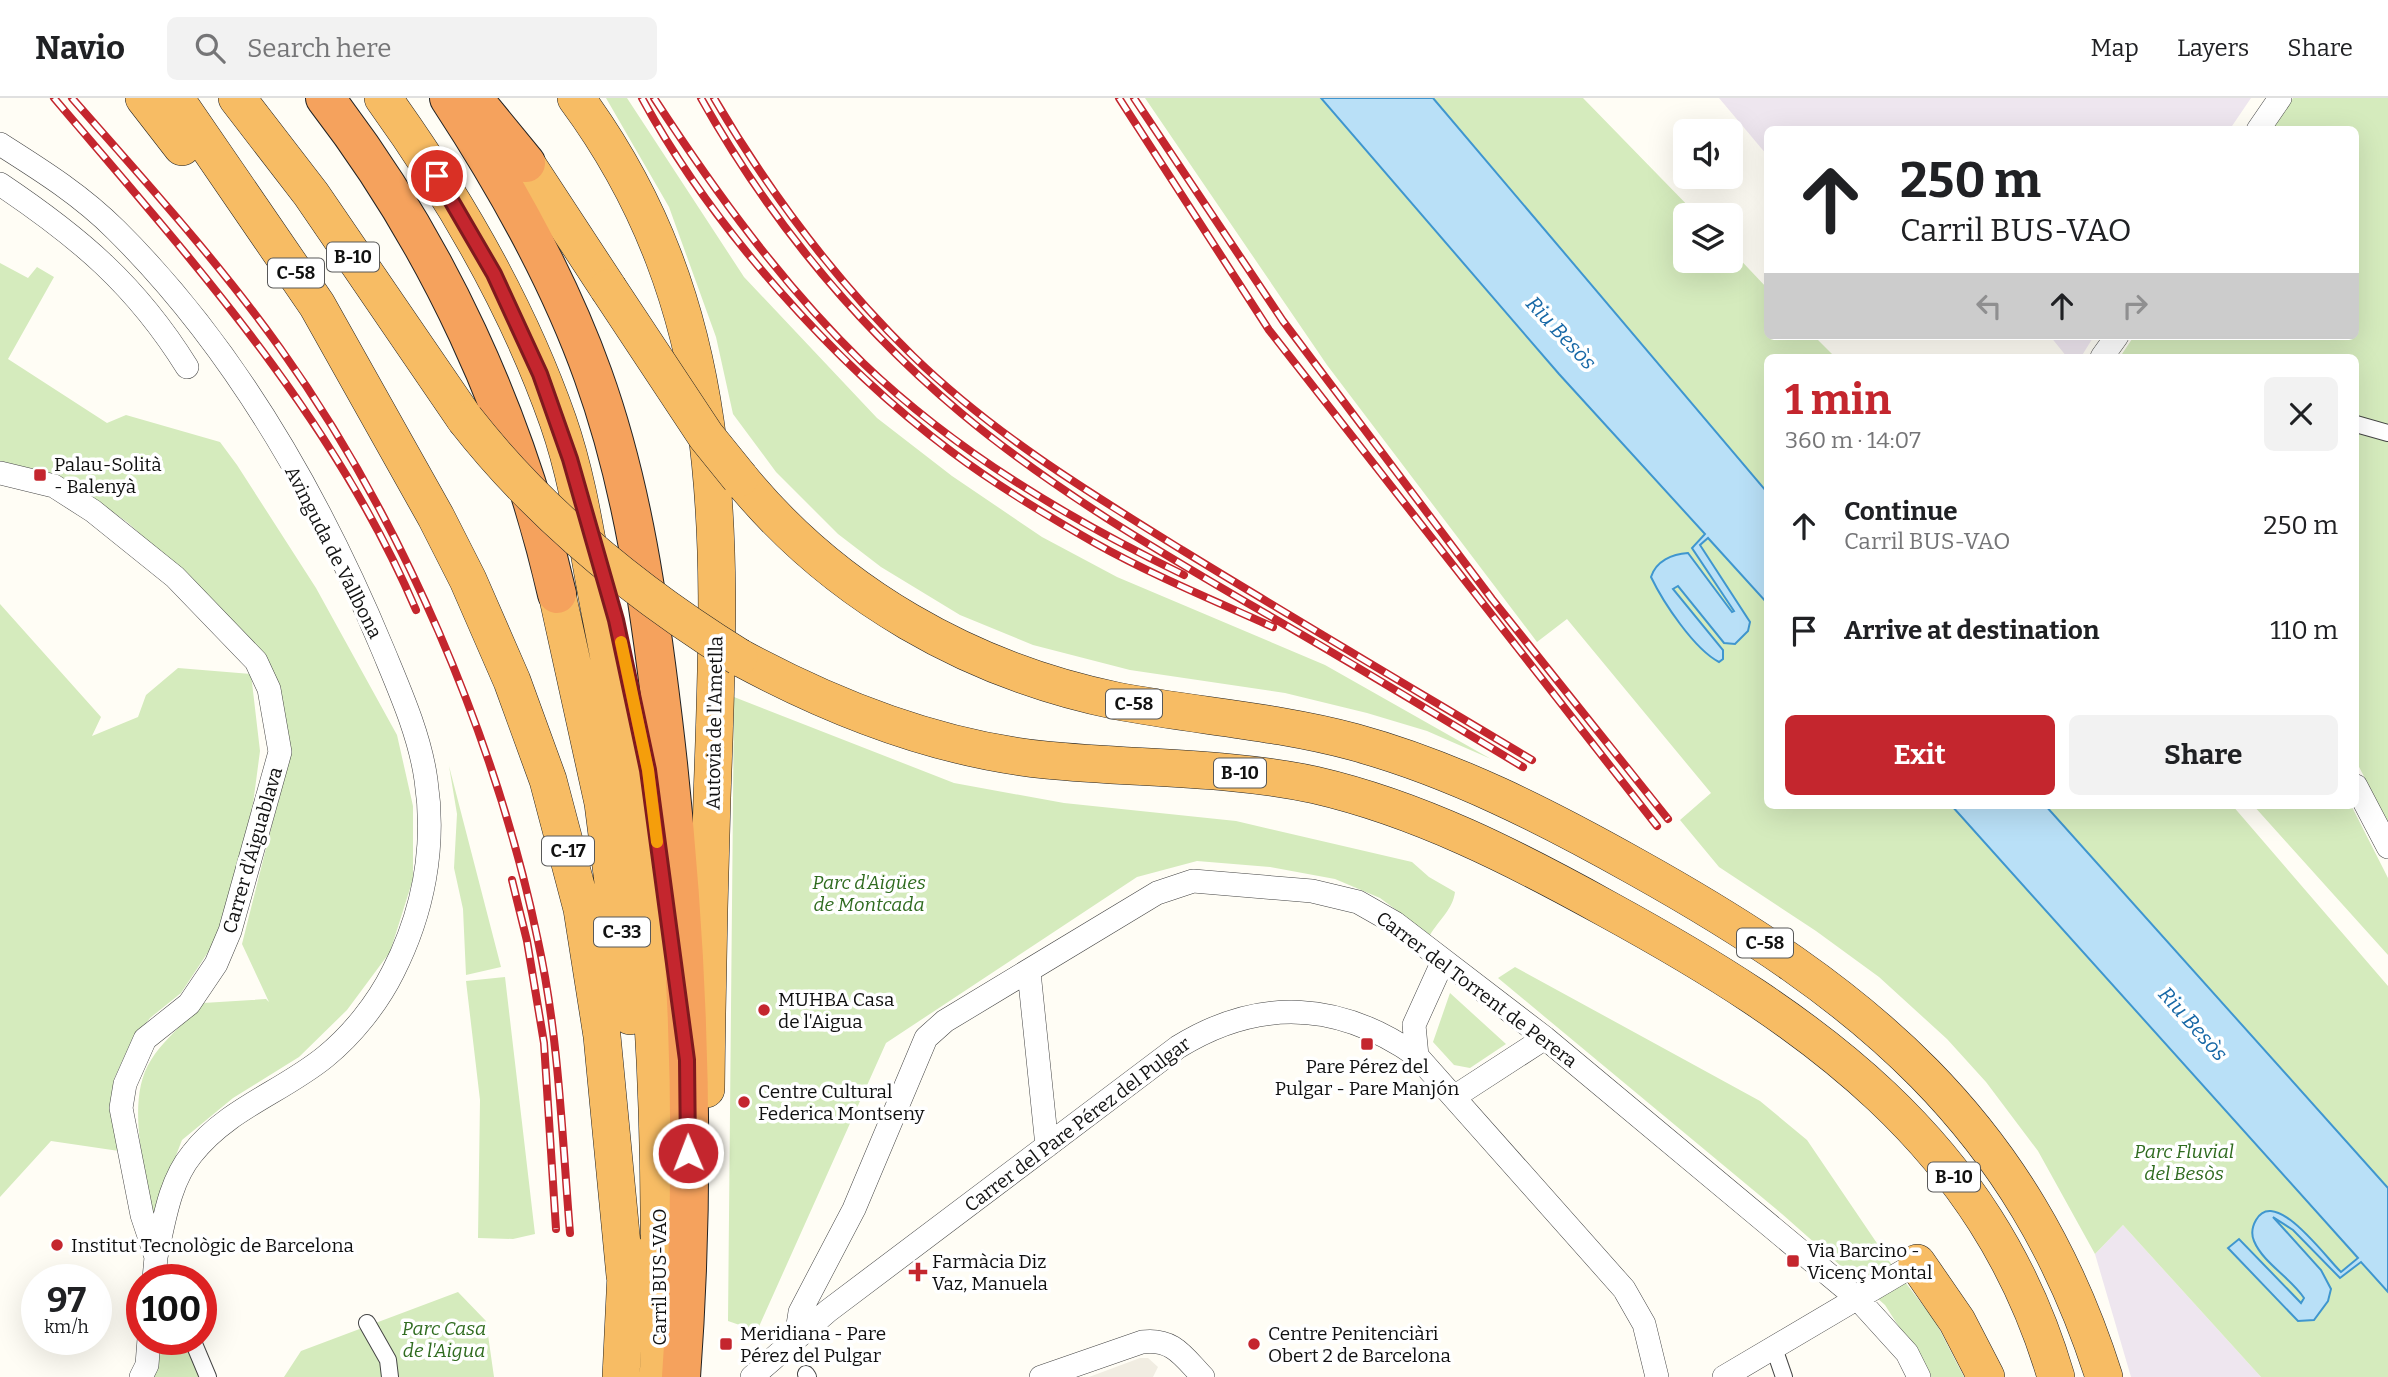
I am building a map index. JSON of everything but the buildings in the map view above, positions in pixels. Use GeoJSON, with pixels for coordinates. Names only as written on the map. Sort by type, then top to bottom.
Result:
{"type":"FeatureCollection","features":[{"type":"Feature","properties":{"kind":"highway","name":"C-17"},"geometry":{"type":"LineString","coordinates":[[144,98],[261,256],[401,458],[436,517],[495,639],[536,745],[566,843],[582,909],[602,1036],[625,1276]]}},
{"type":"Feature","properties":{"kind":"highway","name":"C-58"},"geometry":{"type":"LineString","coordinates":[[175,98],[317,305],[401,458]]}},
{"type":"Feature","properties":{"kind":"highway","name":"B-10"},"geometry":{"type":"LineString","coordinates":[[237,98],[311,194],[465,419],[515,480],[577,538],[661,605],[739,657],[818,697],[897,728],[974,748],[1049,760],[1240,773],[1315,786],[1362,798],[1444,827],[1530,866],[1693,956],[1838,1055],[1882,1094],[1954,1176],[1977,1208],[2010,1266],[2042,1336],[2056,1377]]}},
{"type":"Feature","properties":{"kind":"highway","name":"C-33"},"geometry":{"type":"LineString","coordinates":[[325,98],[414,229],[465,328],[506,426],[548,555],[603,803],[629,991],[637,1138],[625,1276]]}},
{"type":"Feature","properties":{"kind":"highway","name":"Carril BUS-VAO"},"geometry":{"type":"LineString","coordinates":[[383,98],[424,156],[494,274],[540,374],[570,459],[622,728],[650,947],[660,1111],[658,1377]]}},
{"type":"Feature","properties":{"kind":"highway"},"geometry":{"type":"LineString","coordinates":[[424,98],[504,220],[543,294],[576,368],[620,504],[653,641]]}},
{"type":"Feature","properties":{"kind":"highway"},"geometry":{"type":"LineString","coordinates":[[449,98],[527,227],[565,305],[594,377],[631,508],[653,641],[680,883],[687,1060],[687,1369]]}},
{"type":"Feature","properties":{"kind":"highway","name":"C-58"},"geometry":{"type":"LineString","coordinates":[[473,98],[526,163],[678,396],[740,478],[781,524],[827,566],[907,621],[992,664],[1101,697],[1306,731],[1408,759],[1481,789],[1575,834],[1752,935],[1829,989],[1887,1036],[1970,1121],[2011,1178],[2046,1235],[2076,1297],[2104,1377]]}},
{"type":"Feature","properties":{"kind":"highway"},"geometry":{"type":"LineString","coordinates":[[486,98],[526,163]]}},
{"type":"Feature","properties":{"kind":"highway","name":"Autovia de l'Ametlla"},"geometry":{"type":"LineString","coordinates":[[576,98],[628,179],[658,240],[671,276],[692,342],[715,494],[717,684],[687,1369]]}},
{"type":"Feature","properties":{"kind":"highway"},"geometry":{"type":"LineString","coordinates":[[570,459],[616,620],[643,745],[687,1060]]}},
{"type":"Feature","properties":{"kind":"highway"},"geometry":{"type":"LineString","coordinates":[[1792,1022],[1846,1093],[1890,1138],[1946,1206],[1986,1273],[2019,1344],[2030,1377]]}},
{"type":"Feature","properties":{"kind":"highway"},"geometry":{"type":"LineString","coordinates":[[1917,1263],[1957,1321],[1986,1377]]}},
{"type":"Feature","properties":{"kind":"highway"},"geometry":{"type":"LineString","coordinates":[[621,1377],[625,1276]]}},
{"type":"Feature","properties":{"kind":"street"},"geometry":{"type":"LineString","coordinates":[[2261,126],[2280,98]]}},
{"type":"Feature","properties":{"kind":"street","name":"Avinguda de Vallbona"},"geometry":{"type":"LineString","coordinates":[[0,144],[63,184],[116,230],[189,312],[251,399],[311,497],[360,593],[397,682],[426,778],[429,813],[425,891],[416,921],[393,974],[377,1000],[331,1052],[248,1104],[191,1154],[177,1178],[169,1201],[165,1264]]}},
{"type":"Feature","properties":{"kind":"street"},"geometry":{"type":"LineString","coordinates":[[0,184],[115,272],[173,343],[187,367]]}},
{"type":"Feature","properties":{"kind":"street"},"geometry":{"type":"LineString","coordinates":[[2359,425],[2388,433]]}},
{"type":"Feature","properties":{"kind":"street","name":"Carrer d'Aiguablava"},"geometry":{"type":"LineString","coordinates":[[1,474],[54,486],[93,511],[176,577],[256,661],[269,689],[279,752],[230,931],[216,964],[189,1004],[145,1039],[125,1084],[121,1108],[142,1215],[161,1264]]}},
{"type":"Feature","properties":{"kind":"street"},"geometry":{"type":"LineString","coordinates":[[2359,792],[2388,847]]}},
{"type":"Feature","properties":{"kind":"street","name":"Carrer del Torrent de Perera"},"geometry":{"type":"LineString","coordinates":[[796,1338],[800,1312],[854,1209],[926,1038],[946,1021],[1157,893],[1193,881],[1338,895],[1376,911],[1545,1038],[1858,1299],[1907,1353],[1919,1377]]}},
{"type":"Feature","properties":{"kind":"street"},"geometry":{"type":"LineString","coordinates":[[1417,1056],[1414,1025],[1443,961]]}},
{"type":"Feature","properties":{"kind":"street"},"geometry":{"type":"LineString","coordinates":[[1028,972],[1047,1146]]}},
{"type":"Feature","properties":{"kind":"street","name":"Carrer del Pare Pérez del Pulgar"},"geometry":{"type":"LineString","coordinates":[[752,1377],[828,1311],[1178,1047],[1223,1022],[1253,1014],[1303,1012],[1348,1020],[1396,1041],[1417,1056],[1624,1289],[1644,1324],[1657,1377]]}},
{"type":"Feature","properties":{"kind":"street"},"geometry":{"type":"LineString","coordinates":[[1454,1097],[1545,1038]]}},
{"type":"Feature","properties":{"kind":"street"},"geometry":{"type":"LineString","coordinates":[[1724,1377],[1917,1263]]}},
{"type":"Feature","properties":{"kind":"street"},"geometry":{"type":"LineString","coordinates":[[809,1297],[828,1311]]}},
{"type":"Feature","properties":{"kind":"street"},"geometry":{"type":"LineString","coordinates":[[366,1323],[388,1360],[390,1377]]}},
{"type":"Feature","properties":{"kind":"street"},"geometry":{"type":"LineString","coordinates":[[1041,1377],[1142,1342],[1158,1340],[1185,1366]]}},
{"type":"Feature","properties":{"kind":"street"},"geometry":{"type":"LineString","coordinates":[[1774,1348],[1784,1377]]}},
{"type":"Feature","properties":{"kind":"street"},"geometry":{"type":"LineString","coordinates":[[141,1377],[147,1355]]}},
{"type":"Feature","properties":{"kind":"street"},"geometry":{"type":"LineString","coordinates":[[199,1355],[208,1377]]}},
{"type":"Feature","properties":{"kind":"shaded area"},"geometry":{"type":"Polygon","coordinates":[[[1719,98],[2251,98],[2232,126],[1764,126],[1764,151],[1743,126],[1743,119],[1737,119],[1719,98]]]}},
{"type":"Feature","properties":{"kind":"shaded area"},"geometry":{"type":"Polygon","coordinates":[[[2053,340],[2092,340],[2083,354],[2065,354],[2053,340]]]}},
{"type":"Feature","properties":{"kind":"shaded area"},"geometry":{"type":"Polygon","coordinates":[[[2123,1225],[2261,1377],[2131,1377],[2095,1254],[2123,1225]]]}},
{"type":"Feature","properties":{"kind":"shaded area"},"geometry":{"type":"Polygon","coordinates":[[[1140,1358],[1148,1358],[1158,1367],[1153,1377],[1089,1377],[1140,1358]]]}},
{"type":"Feature","properties":{"kind":"green space"},"geometry":{"type":"Polygon","coordinates":[[[606,98],[627,98],[744,277],[877,418],[952,476],[1042,537],[1117,577],[1325,665],[1491,759],[1427,731],[1367,713],[1285,693],[1130,670],[1033,645],[960,615],[881,567],[838,534],[776,472],[733,414],[716,337],[669,207],[606,98]]]}},
{"type":"Feature","properties":{"kind":"green space","name":"Parc Fluvial del Besòs"},"geometry":{"type":"Polygon","coordinates":[[[1145,98],[1321,98],[1559,374],[1764,600],[1764,809],[1955,809],[2388,1292],[2388,1377],[2261,1377],[2123,1225],[2095,1254],[2038,1151],[1986,1082],[1947,1039],[1879,977],[1816,931],[1719,867],[1680,820],[1711,793],[1567,619],[1537,642],[1327,365],[1145,98]]]}},
{"type":"Feature","properties":{"kind":"green space"},"geometry":{"type":"Polygon","coordinates":[[[1433,98],[1583,98],[1685,203],[1673,203],[1673,273],[1743,273],[1743,263],[1764,285],[1764,340],[1818,340],[1832,354],[1764,354],[1764,488],[1433,98]]]}},
{"type":"Feature","properties":{"kind":"green space"},"geometry":{"type":"Polygon","coordinates":[[[2293,98],[2388,98],[2388,823],[2359,767],[2359,354],[2122,354],[2131,340],[2359,340],[2359,126],[2274,126],[2293,98]]]}},
{"type":"Feature","properties":{"kind":"green space"},"geometry":{"type":"Polygon","coordinates":[[[0,263],[28,278],[37,267],[54,277],[8,359],[107,423],[126,415],[220,442],[316,588],[397,735],[413,806],[413,879],[390,952],[347,1010],[299,1057],[233,1098],[182,1140],[153,1215],[142,1157],[138,1115],[143,1076],[151,1060],[169,1037],[203,1003],[266,999],[269,1002],[242,944],[287,765],[277,685],[205,592],[127,522],[59,475],[0,461],[0,263]]]}},
{"type":"Feature","properties":{"kind":"green space"},"geometry":{"type":"Polygon","coordinates":[[[0,604],[101,717],[92,736],[138,717],[146,695],[178,668],[251,674],[260,751],[253,804],[222,931],[181,993],[150,1018],[130,1044],[114,1079],[119,1151],[51,1141],[0,1197],[0,604]]]}},
{"type":"Feature","properties":{"kind":"green space","name":"Parc d'Aigües de Montcada"},"geometry":{"type":"Polygon","coordinates":[[[734,697],[954,783],[1064,803],[1236,821],[1412,862],[1429,877],[1455,892],[1454,898],[1430,935],[1380,898],[1335,879],[1270,867],[1197,861],[1137,877],[886,1043],[757,1331],[728,1321],[734,697]]]}},
{"type":"Feature","properties":{"kind":"green space"},"geometry":{"type":"Polygon","coordinates":[[[449,766],[501,967],[466,975],[463,909],[454,868],[457,814],[449,766]]]}},
{"type":"Feature","properties":{"kind":"green space"},"geometry":{"type":"Polygon","coordinates":[[[2049,809],[2235,809],[2388,986],[2388,1188],[2049,809]]]}},
{"type":"Feature","properties":{"kind":"green space"},"geometry":{"type":"Polygon","coordinates":[[[2257,809],[2353,809],[2388,878],[2388,955],[2257,809]]]}},
{"type":"Feature","properties":{"kind":"green space"},"geometry":{"type":"Polygon","coordinates":[[[1515,967],[1760,1101],[1807,1140],[1889,1261],[1935,1321],[1964,1377],[1931,1377],[1885,1305],[1782,1214],[1498,978],[1515,967]]]}},
{"type":"Feature","properties":{"kind":"green space"},"geometry":{"type":"Polygon","coordinates":[[[505,977],[535,1234],[513,1239],[478,1238],[480,1100],[466,981],[505,977]]]}},
{"type":"Feature","properties":{"kind":"green space"},"geometry":{"type":"Polygon","coordinates":[[[1450,993],[1506,1044],[1470,1068],[1454,1065],[1433,1042],[1450,993]]]}},
{"type":"Feature","properties":{"kind":"green space","name":"Parc Casa de l'Aigua"},"geometry":{"type":"Polygon","coordinates":[[[458,1292],[486,1321],[494,1377],[284,1377],[301,1351],[458,1292]]]}},
{"type":"Feature","properties":{"kind":"green space"},"geometry":{"type":"Polygon","coordinates":[[[159,1355],[192,1355],[202,1377],[154,1377],[159,1355]]]}},
{"type":"Feature","properties":{"kind":"water","name":"Riu Besòs"},"geometry":{"type":"Polygon","coordinates":[[[1321,98],[1433,98],[1764,488],[1764,600],[1708,538],[1700,545],[1750,622],[1748,631],[1735,644],[1724,643],[1678,586],[1673,589],[1723,650],[1723,659],[1719,662],[1709,656],[1690,636],[1663,599],[1651,577],[1653,571],[1665,559],[1688,553],[1732,612],[1734,611],[1692,548],[1705,534],[1559,374],[1321,98]]]}},
{"type":"Feature","properties":{"kind":"water","name":"Riu Besòs"},"geometry":{"type":"Polygon","coordinates":[[[1955,809],[2049,809],[2388,1188],[2388,1292],[2361,1262],[2340,1278],[2293,1230],[2273,1217],[2321,1270],[2331,1289],[2328,1301],[2314,1320],[2298,1321],[2228,1248],[2239,1239],[2301,1303],[2304,1298],[2264,1256],[2254,1241],[2254,1225],[2264,1212],[2275,1212],[2300,1228],[2341,1272],[2358,1258],[1955,809]]]}},
{"type":"Feature","properties":{"kind":"railway"},"geometry":{"type":"LineString","coordinates":[[54,98],[206,278],[301,404],[382,539],[416,610]]}},
{"type":"Feature","properties":{"kind":"railway"},"geometry":{"type":"LineString","coordinates":[[72,98],[205,252],[280,348],[365,483],[404,556],[439,632],[497,786],[520,864],[538,941],[551,1013],[570,1233]]}},
{"type":"Feature","properties":{"kind":"railway"},"geometry":{"type":"LineString","coordinates":[[642,98],[703,195],[779,290],[864,378],[908,417],[986,477],[1077,532],[1161,577],[1273,627]]}},
{"type":"Feature","properties":{"kind":"railway"},"geometry":{"type":"LineString","coordinates":[[654,98],[751,237],[805,302],[863,363],[936,426],[1015,481],[1098,531],[1184,575]]}},
{"type":"Feature","properties":{"kind":"railway"},"geometry":{"type":"LineString","coordinates":[[701,98],[755,185],[817,267],[885,343],[961,413],[1033,468],[1108,519],[1523,767]]}},
{"type":"Feature","properties":{"kind":"railway"},"geometry":{"type":"LineString","coordinates":[[714,98],[757,167],[830,266],[884,327],[975,411],[1111,506],[1532,760]]}},
{"type":"Feature","properties":{"kind":"railway"},"geometry":{"type":"LineString","coordinates":[[1119,98],[1269,330],[1657,826]]}},
{"type":"Feature","properties":{"kind":"railway"},"geometry":{"type":"LineString","coordinates":[[1134,98],[1283,321],[1492,599],[1668,819]]}},
{"type":"Feature","properties":{"kind":"railway"},"geometry":{"type":"LineString","coordinates":[[512,880],[527,941],[544,1043],[556,1229]]}},
{"type":"Feature","properties":{"kind":"slow traffic"},"geometry":{"type":"LineString","coordinates":[[621,642],[648,770],[657,842]]}},
{"type":"Feature","properties":{"kind":"place","name":"Palau-Solità - Balenyà"},"geometry":{"type":"Point","coordinates":[40,475]}},
{"type":"Feature","properties":{"kind":"place","name":"MUHBA Casa de l'Aigua"},"geometry":{"type":"Point","coordinates":[764,1010]}},
{"type":"Feature","properties":{"kind":"place","name":"Pare Pérez del Pulgar - Pare Manjón"},"geometry":{"type":"Point","coordinates":[1367,1044]}},
{"type":"Feature","properties":{"kind":"place","name":"Centre Cultural Federica Montseny"},"geometry":{"type":"Point","coordinates":[744,1102]}},
{"type":"Feature","properties":{"kind":"place","name":"Institut Tecnològic de Barcelona"},"geometry":{"type":"Point","coordinates":[57,1245]}},
{"type":"Feature","properties":{"kind":"place","name":"Via Barcino - Vicenç Montal"},"geometry":{"type":"Point","coordinates":[1793,1261]}},
{"type":"Feature","properties":{"kind":"place","name":"Farmàcia Diz Vaz, Manuela"},"geometry":{"type":"Point","coordinates":[918,1272]}},
{"type":"Feature","properties":{"kind":"place","name":"Meridiana - Pare Pérez del Pulgar"},"geometry":{"type":"Point","coordinates":[726,1344]}},
{"type":"Feature","properties":{"kind":"place","name":"Centre Penitenciàri Obert 2 de Barcelona"},"geometry":{"type":"Point","coordinates":[1254,1344]}},
{"type":"Feature","properties":{"kind":"route"},"geometry":{"type":"LineString","coordinates":[[437,176],[494,274],[540,374],[570,459],[616,620],[648,770],[687,1060],[688,1153]]}}]}
